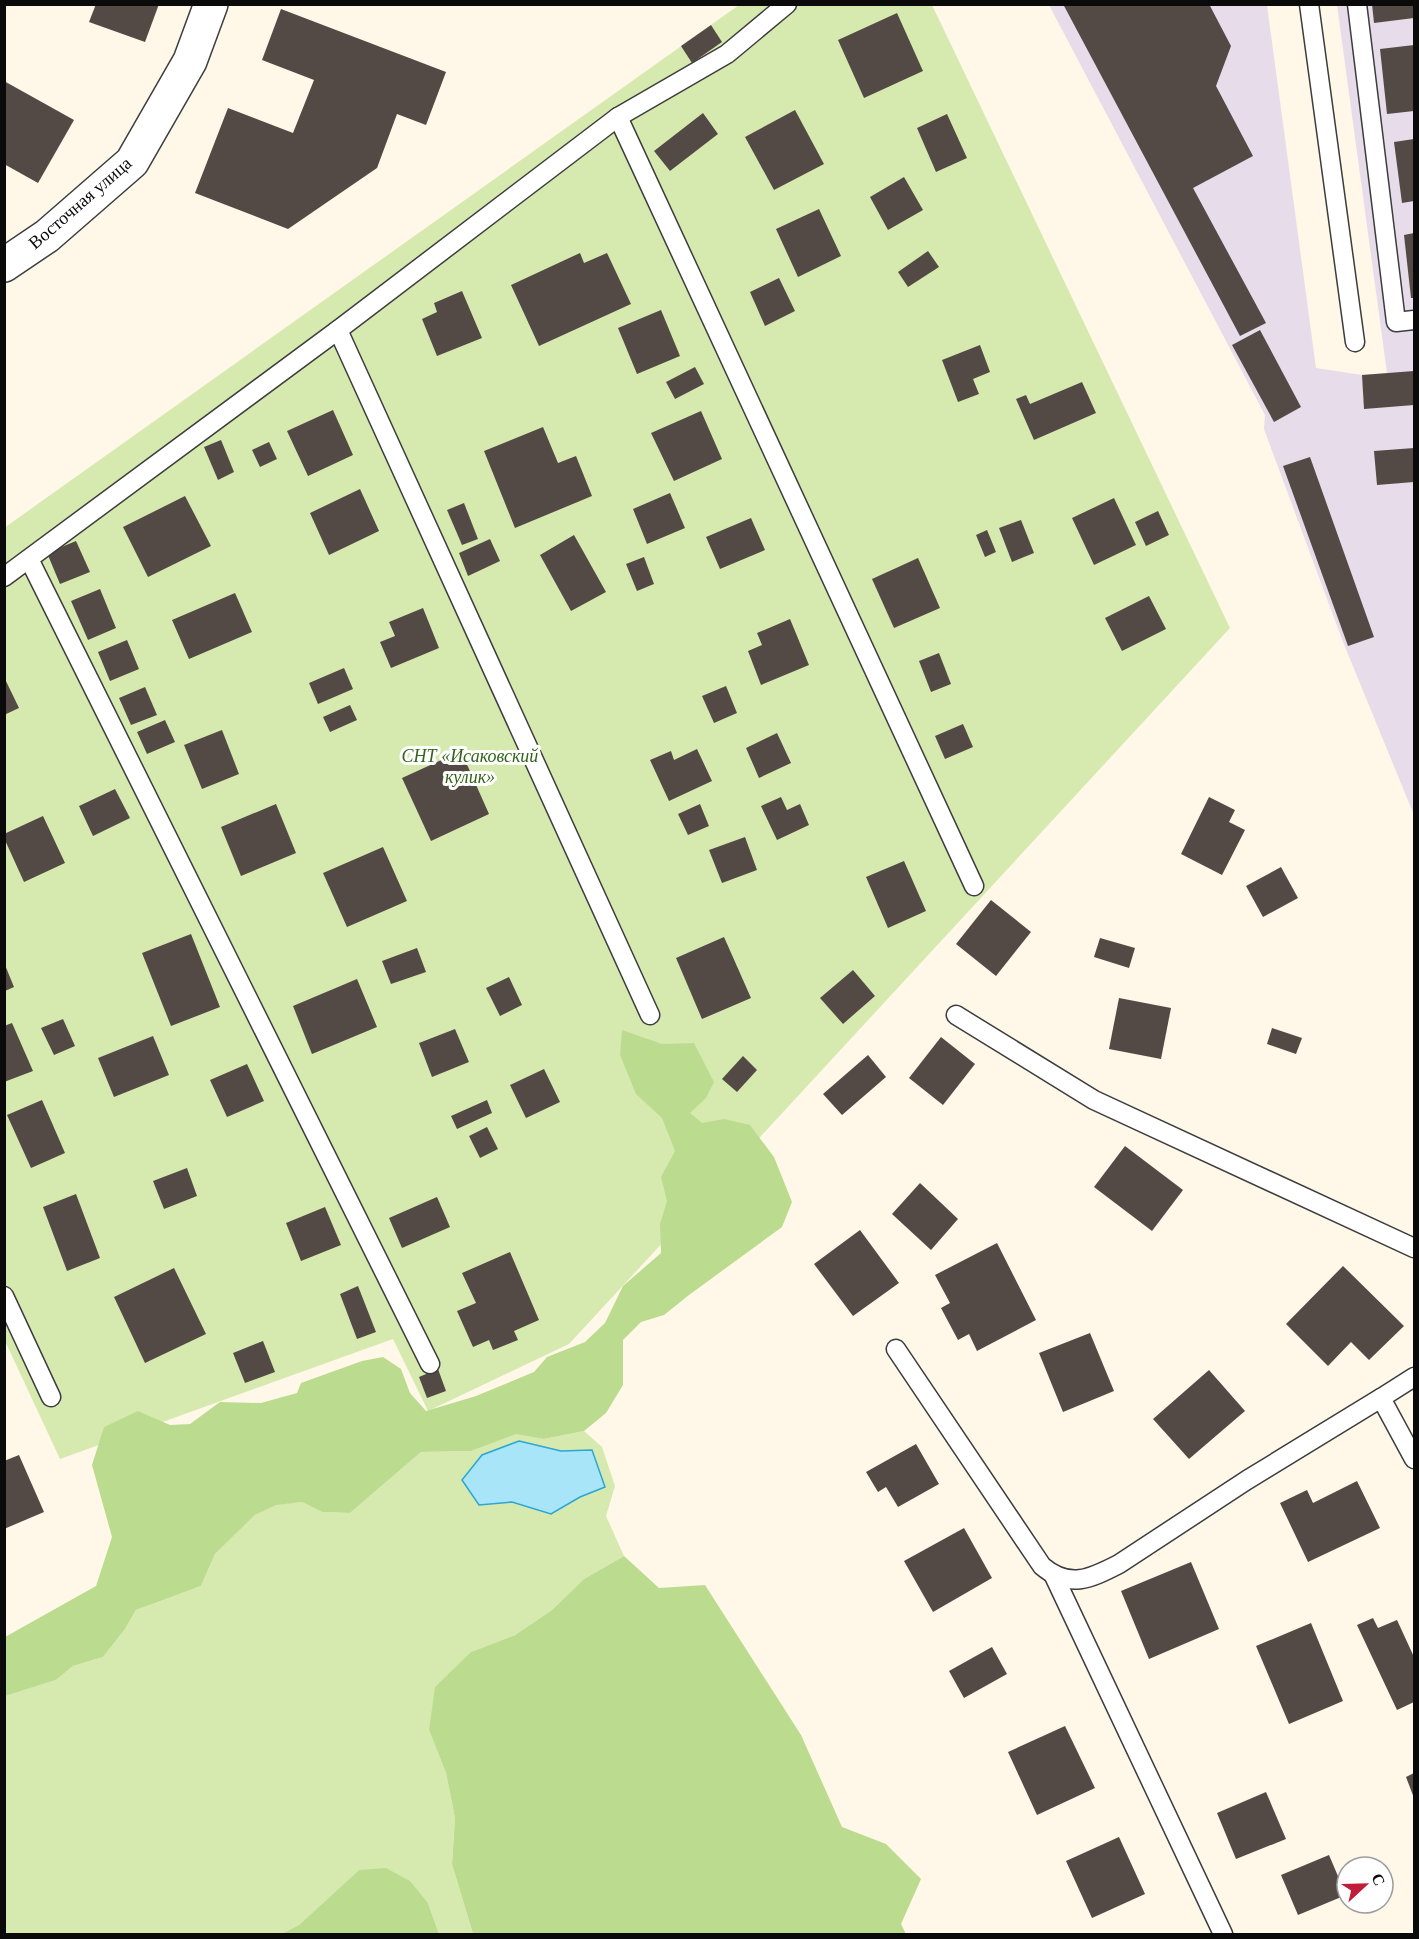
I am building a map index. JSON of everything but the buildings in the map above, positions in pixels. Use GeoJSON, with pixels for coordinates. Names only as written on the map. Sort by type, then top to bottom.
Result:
{"type":"FeatureCollection","features":[{"type":"Feature","properties":{"kind":"street","name":"Восточная улица"},"geometry":{"type":"LineString","coordinates":[[4,265],[47,236],[132,162],[190,61],[211,4]]}},
{"type":"Feature","properties":{"kind":"lane"},"geometry":{"type":"LineString","coordinates":[[4,577],[338,330],[618,117],[727,54],[787,4]]}},
{"type":"Feature","properties":{"kind":"lane"},"geometry":{"type":"LineString","coordinates":[[1309,4],[1354,342]]}},
{"type":"Feature","properties":{"kind":"lane"},"geometry":{"type":"LineString","coordinates":[[1357,4],[1396,322],[1414,320]]}},
{"type":"Feature","properties":{"kind":"lane"},"geometry":{"type":"LineString","coordinates":[[618,117],[974,886]]}},
{"type":"Feature","properties":{"kind":"lane"},"geometry":{"type":"LineString","coordinates":[[338,330],[650,1016]]}},
{"type":"Feature","properties":{"kind":"lane"},"geometry":{"type":"LineString","coordinates":[[29,559],[430,1364]]}},
{"type":"Feature","properties":{"kind":"lane"},"geometry":{"type":"LineString","coordinates":[[956,1015],[1094,1100],[1414,1248]]}},
{"type":"Feature","properties":{"kind":"lane"},"geometry":{"type":"LineString","coordinates":[[4,1296],[51,1396]]}},
{"type":"Feature","properties":{"kind":"lane"},"geometry":{"type":"LineString","coordinates":[[896,1349],[1042,1566],[1053,1576],[1223,1935]]}},
{"type":"Feature","properties":{"kind":"lane"},"geometry":{"type":"LineString","coordinates":[[1053,1576],[1073,1580],[1097,1576],[1119,1564],[1247,1480],[1414,1377]]}},
{"type":"Feature","properties":{"kind":"lane"},"geometry":{"type":"LineString","coordinates":[[1381,1398],[1414,1459]]}},
{"type":"Feature","properties":{"kind":"shaded area"},"geometry":{"type":"Polygon","coordinates":[[[1049,5],[1267,5],[1316,368],[1362,375],[1387,373],[1337,5],[1414,5],[1414,815],[1343,642],[1264,429],[1265,415],[1049,5]]]}},
{"type":"Feature","properties":{"kind":"green space","name":"СНТ «Исаковский кулик»"},"geometry":{"type":"Polygon","coordinates":[[[739,5],[932,5],[1230,628],[569,1344],[428,1411],[393,1339],[60,1459],[5,1341],[4,528],[739,5]]]}},
{"type":"Feature","properties":{"kind":"green space"},"geometry":{"type":"Polygon","coordinates":[[[622,1030],[662,1044],[694,1043],[714,1082],[706,1098],[690,1113],[702,1123],[724,1119],[750,1125],[774,1157],[792,1202],[782,1227],[664,1315],[641,1322],[623,1340],[623,1385],[606,1413],[584,1431],[544,1439],[516,1434],[471,1451],[421,1452],[350,1513],[322,1512],[302,1502],[276,1505],[255,1515],[215,1554],[201,1586],[136,1610],[125,1629],[103,1657],[73,1666],[56,1680],[5,1696],[5,1637],[96,1586],[112,1537],[92,1465],[104,1427],[138,1411],[170,1425],[190,1424],[220,1402],[261,1403],[297,1393],[301,1383],[362,1361],[383,1357],[401,1369],[410,1393],[426,1411],[476,1396],[534,1372],[547,1357],[585,1342],[605,1323],[623,1286],[661,1253],[660,1224],[667,1201],[661,1177],[675,1151],[662,1118],[636,1094],[620,1055],[622,1030]]]}},
{"type":"Feature","properties":{"kind":"green space"},"geometry":{"type":"Polygon","coordinates":[[[584,1431],[602,1447],[615,1486],[606,1516],[624,1556],[584,1579],[552,1610],[515,1635],[471,1652],[429,1730],[446,1773],[455,1818],[452,1864],[473,1934],[439,1934],[428,1903],[359,1870],[299,1925],[281,1934],[5,1934],[4,1696],[56,1680],[73,1666],[103,1657],[125,1629],[136,1610],[201,1586],[215,1554],[255,1515],[276,1504],[302,1502],[322,1512],[350,1513],[421,1452],[471,1451],[516,1433],[544,1439],[584,1431]],[[519,1441],[479,1505],[512,1502],[551,1514],[605,1486],[591,1450],[561,1451],[519,1441]]]}},
{"type":"Feature","properties":{"kind":"green space"},"geometry":{"type":"Polygon","coordinates":[[[624,1556],[659,1588],[705,1585],[801,1735],[842,1827],[886,1844],[921,1879],[901,1924],[906,1934],[473,1934],[452,1864],[455,1818],[446,1773],[429,1730],[435,1687],[471,1652],[515,1635],[552,1610],[584,1579],[624,1556]]]}},
{"type":"Feature","properties":{"kind":"green space"},"geometry":{"type":"Polygon","coordinates":[[[386,1868],[410,1881],[428,1903],[439,1934],[281,1934],[299,1925],[359,1870],[386,1868]]]}},
{"type":"Feature","properties":{"kind":"water"},"geometry":{"type":"Polygon","coordinates":[[[519,1441],[561,1451],[592,1450],[605,1487],[580,1497],[551,1514],[512,1502],[479,1505],[462,1480],[482,1455],[519,1441]]]}}]}
